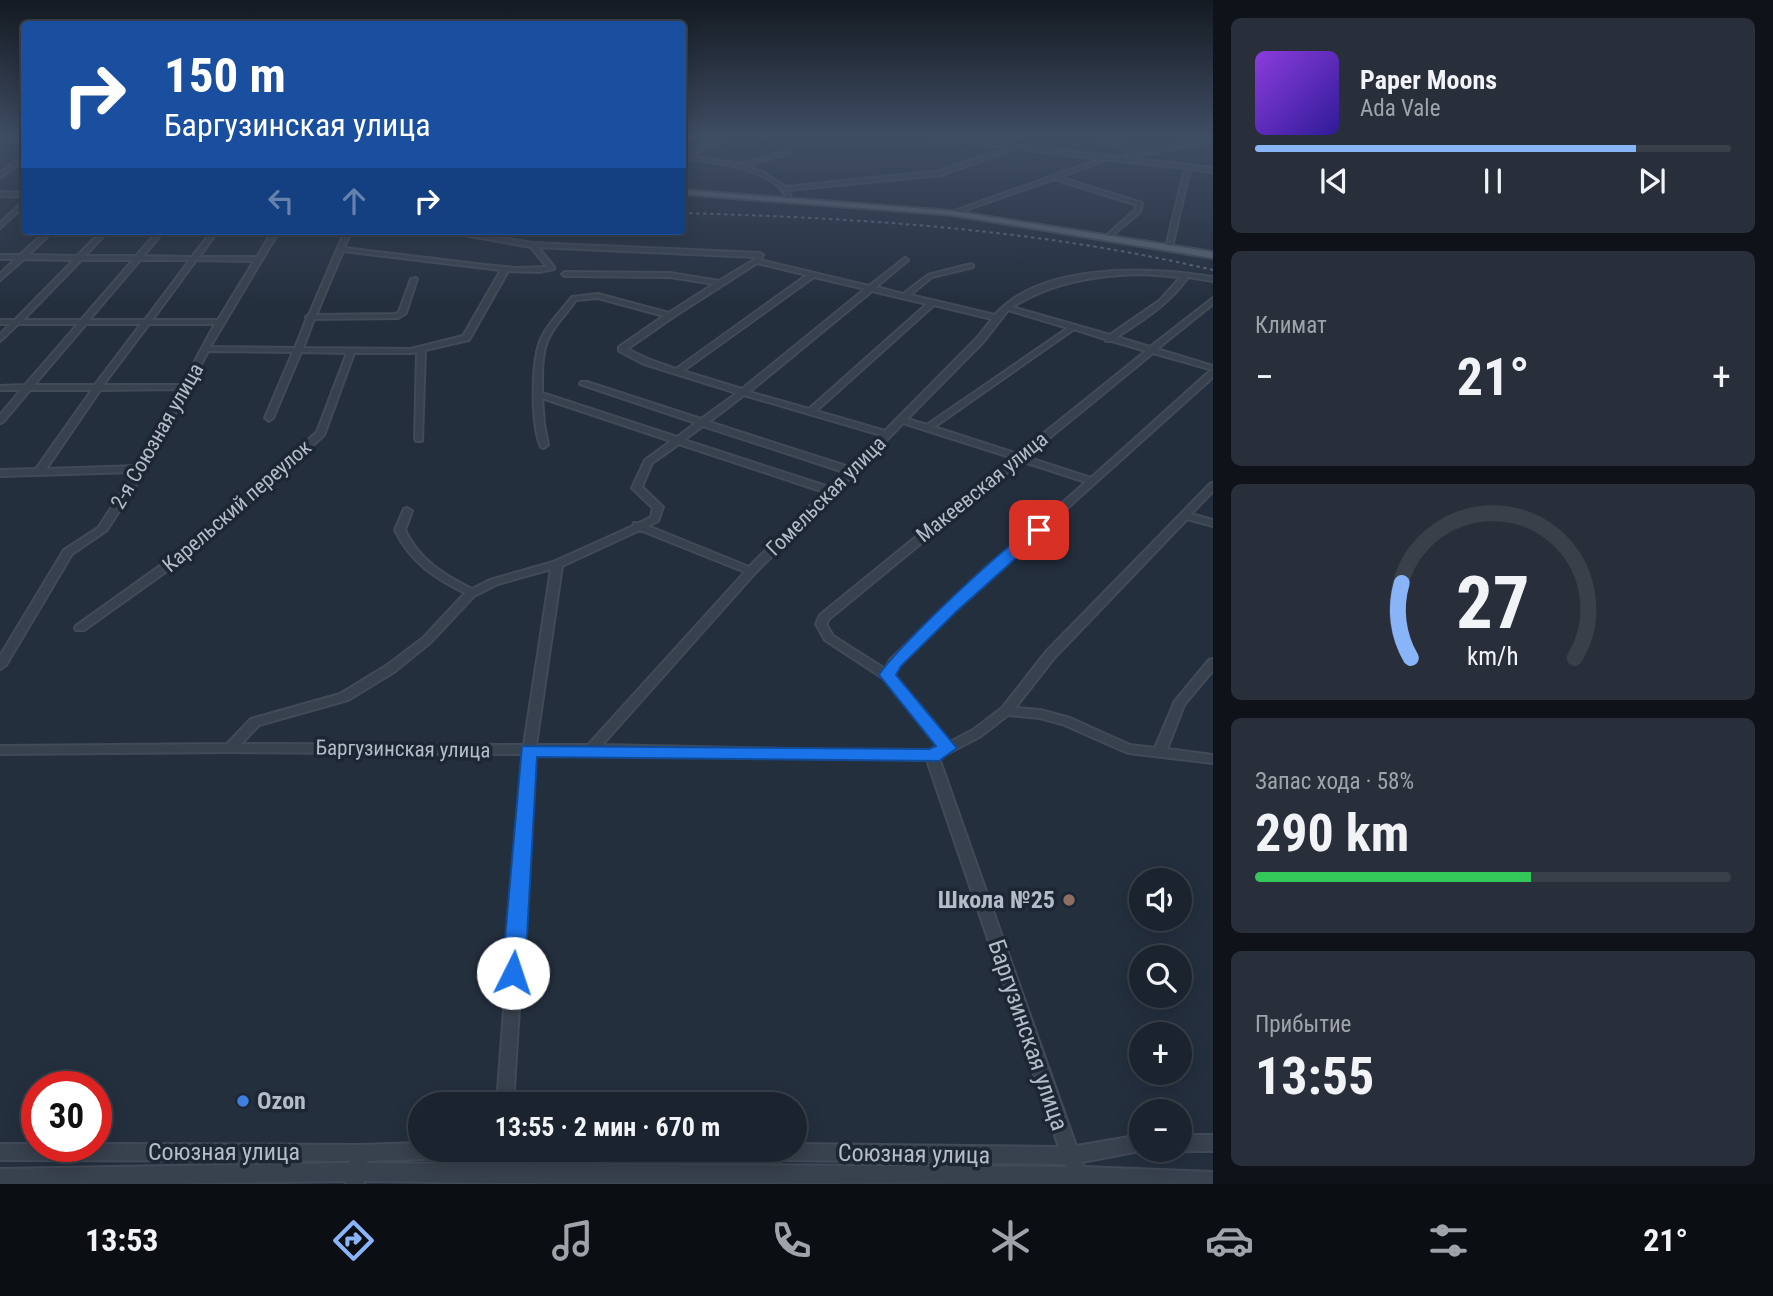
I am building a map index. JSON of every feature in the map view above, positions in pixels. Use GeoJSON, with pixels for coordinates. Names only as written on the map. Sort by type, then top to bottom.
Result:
{"type":"FeatureCollection","features":[{"type":"Feature","properties":{"kind":"main road"},"geometry":{"type":"LineString","coordinates":[[686,192],[952,213],[1109,236],[1213,255]]}},
{"type":"Feature","properties":{"kind":"street"},"geometry":{"type":"LineString","coordinates":[[786,192],[789,200]]}},
{"type":"Feature","properties":{"kind":"street"},"geometry":{"type":"LineString","coordinates":[[952,213],[1011,192]]}},
{"type":"Feature","properties":{"kind":"street"},"geometry":{"type":"LineString","coordinates":[[1103,192],[1140,204],[1138,211],[1109,236]]}},
{"type":"Feature","properties":{"kind":"street"},"geometry":{"type":"LineString","coordinates":[[1169,247],[1182,192]]}},
{"type":"Feature","properties":{"kind":"street"},"geometry":{"type":"LineString","coordinates":[[0,194],[21,195]]}},
{"type":"Feature","properties":{"kind":"street"},"geometry":{"type":"LineString","coordinates":[[0,226],[21,206]]}},
{"type":"Feature","properties":{"kind":"street"},"geometry":{"type":"LineString","coordinates":[[0,278],[46,235]]}},
{"type":"Feature","properties":{"kind":"street"},"geometry":{"type":"LineString","coordinates":[[0,339],[101,235]]}},
{"type":"Feature","properties":{"kind":"street"},"geometry":{"type":"LineString","coordinates":[[0,420],[158,235]]}},
{"type":"Feature","properties":{"kind":"street"},"geometry":{"type":"LineString","coordinates":[[39,472],[97,388],[212,235]]}},
{"type":"Feature","properties":{"kind":"street","name":"2-я Союзная улица"},"geometry":{"type":"LineString","coordinates":[[0,664],[68,552],[102,530],[141,470],[220,322],[274,235]]}},
{"type":"Feature","properties":{"kind":"street"},"geometry":{"type":"LineString","coordinates":[[269,418],[346,235]]}},
{"type":"Feature","properties":{"kind":"street"},"geometry":{"type":"LineString","coordinates":[[470,235],[533,245],[758,258],[996,318]]}},
{"type":"Feature","properties":{"kind":"street"},"geometry":{"type":"LineString","coordinates":[[340,248],[505,270],[537,271],[552,268],[533,245]]}},
{"type":"Feature","properties":{"kind":"street"},"geometry":{"type":"LineString","coordinates":[[0,257],[259,259]]}},
{"type":"Feature","properties":{"kind":"street"},"geometry":{"type":"LineString","coordinates":[[758,258],[622,349],[647,362],[887,434]]}},
{"type":"Feature","properties":{"kind":"street"},"geometry":{"type":"LineString","coordinates":[[230,748],[255,722],[344,697],[390,669],[427,640],[473,593],[494,582],[557,564],[655,519],[657,507],[637,488],[648,462],[745,391],[905,260]]}},
{"type":"Feature","properties":{"kind":"street"},"geometry":{"type":"LineString","coordinates":[[905,296],[930,276],[971,266]]}},
{"type":"Feature","properties":{"kind":"street"},"geometry":{"type":"LineString","coordinates":[[206,349],[421,350],[466,338],[505,270]]}},
{"type":"Feature","properties":{"kind":"street","name":"Гомельская улица"},"geometry":{"type":"LineString","coordinates":[[591,750],[751,570],[981,340],[1006,307],[1022,297],[1085,275],[1142,272],[1213,279]]}},
{"type":"Feature","properties":{"kind":"street"},"geometry":{"type":"LineString","coordinates":[[565,274],[670,275],[719,283]]}},
{"type":"Feature","properties":{"kind":"street"},"geometry":{"type":"LineString","coordinates":[[678,371],[813,274]]}},
{"type":"Feature","properties":{"kind":"street"},"geometry":{"type":"LineString","coordinates":[[1109,339],[1145,315],[1180,284],[1185,275]]}},
{"type":"Feature","properties":{"kind":"street"},"geometry":{"type":"LineString","coordinates":[[310,317],[389,317],[402,313],[414,279]]}},
{"type":"Feature","properties":{"kind":"street"},"geometry":{"type":"LineString","coordinates":[[544,444],[538,430],[542,343],[574,298],[598,296],[670,315]]}},
{"type":"Feature","properties":{"kind":"street","name":"Макеевская улица"},"geometry":{"type":"LineString","coordinates":[[887,675],[829,638],[821,624],[824,617],[1213,300]]}},
{"type":"Feature","properties":{"kind":"street"},"geometry":{"type":"LineString","coordinates":[[812,410],[932,303]]}},
{"type":"Feature","properties":{"kind":"street"},"geometry":{"type":"LineString","coordinates":[[1006,307],[1071,329],[1213,368]]}},
{"type":"Feature","properties":{"kind":"street"},"geometry":{"type":"LineString","coordinates":[[0,322],[220,322]]}},
{"type":"Feature","properties":{"kind":"street"},"geometry":{"type":"LineString","coordinates":[[929,427],[1071,329]]}},
{"type":"Feature","properties":{"kind":"street"},"geometry":{"type":"LineString","coordinates":[[419,439],[421,350]]}},
{"type":"Feature","properties":{"kind":"street","name":"Карельский переулок"},"geometry":{"type":"LineString","coordinates":[[80,628],[199,543],[321,433],[351,351]]}},
{"type":"Feature","properties":{"kind":"street"},"geometry":{"type":"LineString","coordinates":[[948,748],[887,675],[894,663],[951,607],[1213,373]]}},
{"type":"Feature","properties":{"kind":"street"},"geometry":{"type":"LineString","coordinates":[[584,384],[852,471]]}},
{"type":"Feature","properties":{"kind":"street"},"geometry":{"type":"LineString","coordinates":[[0,388],[186,387]]}},
{"type":"Feature","properties":{"kind":"street"},"geometry":{"type":"LineString","coordinates":[[541,395],[831,491]]}},
{"type":"Feature","properties":{"kind":"street"},"geometry":{"type":"LineString","coordinates":[[903,420],[1092,481]]}},
{"type":"Feature","properties":{"kind":"street"},"geometry":{"type":"LineString","coordinates":[[0,473],[141,470]]}},
{"type":"Feature","properties":{"kind":"street","name":"Баргузинская улица"},"geometry":{"type":"LineString","coordinates":[[0,750],[591,750],[932,756],[977,733],[1006,711],[1050,655],[1213,486]]}},
{"type":"Feature","properties":{"kind":"street"},"geometry":{"type":"LineString","coordinates":[[407,511],[400,530],[417,559],[441,578],[473,593]]}},
{"type":"Feature","properties":{"kind":"street"},"geometry":{"type":"LineString","coordinates":[[1185,515],[1213,523]]}},
{"type":"Feature","properties":{"kind":"street"},"geometry":{"type":"LineString","coordinates":[[638,525],[751,570]]}},
{"type":"Feature","properties":{"kind":"street"},"geometry":{"type":"LineString","coordinates":[[506,1092],[528,751],[557,564]]}},
{"type":"Feature","properties":{"kind":"street"},"geometry":{"type":"LineString","coordinates":[[1159,752],[1179,704],[1213,663]]}},
{"type":"Feature","properties":{"kind":"street"},"geometry":{"type":"LineString","coordinates":[[1006,711],[1040,714],[1066,721],[1128,749],[1213,759]]}},
{"type":"Feature","properties":{"kind":"street","name":"Баргузинская улица"},"geometry":{"type":"LineString","coordinates":[[932,756],[1078,1176]]}},
{"type":"Feature","properties":{"kind":"street"},"geometry":{"type":"LineString","coordinates":[[1192,1143],[1213,1143]]}},
{"type":"Feature","properties":{"kind":"street","name":"Союзная улица"},"geometry":{"type":"LineString","coordinates":[[807,1152],[1070,1156],[1129,1145]]}},
{"type":"Feature","properties":{"kind":"street","name":"Союзная улица"},"geometry":{"type":"LineString","coordinates":[[0,1152],[408,1151]]}},
{"type":"Feature","properties":{"kind":"street"},"geometry":{"type":"LineString","coordinates":[[356,1178],[360,1153]]}},
{"type":"Feature","properties":{"kind":"street"},"geometry":{"type":"LineString","coordinates":[[501,1174],[502,1162]]}},
{"type":"Feature","properties":{"kind":"street","name":"Союзная улица"},"geometry":{"type":"LineString","coordinates":[[0,1178],[356,1178],[501,1174],[1078,1176],[1213,1181]]}},
{"type":"Feature","properties":{"kind":"railway"},"geometry":{"type":"LineString","coordinates":[[686,213],[883,222],[1016,235],[1082,244],[1213,270]]}},
{"type":"Feature","properties":{"kind":"place","name":"Школа №25"},"geometry":{"type":"Point","coordinates":[1069,900]}},
{"type":"Feature","properties":{"kind":"place","name":"Ozon"},"geometry":{"type":"Point","coordinates":[243,1101]}},
{"type":"Feature","properties":{"kind":"route"},"geometry":{"type":"LineString","coordinates":[[513,973],[528,751],[656,750],[932,756],[948,748],[887,675],[894,663],[951,607],[1039,530]]}}]}
